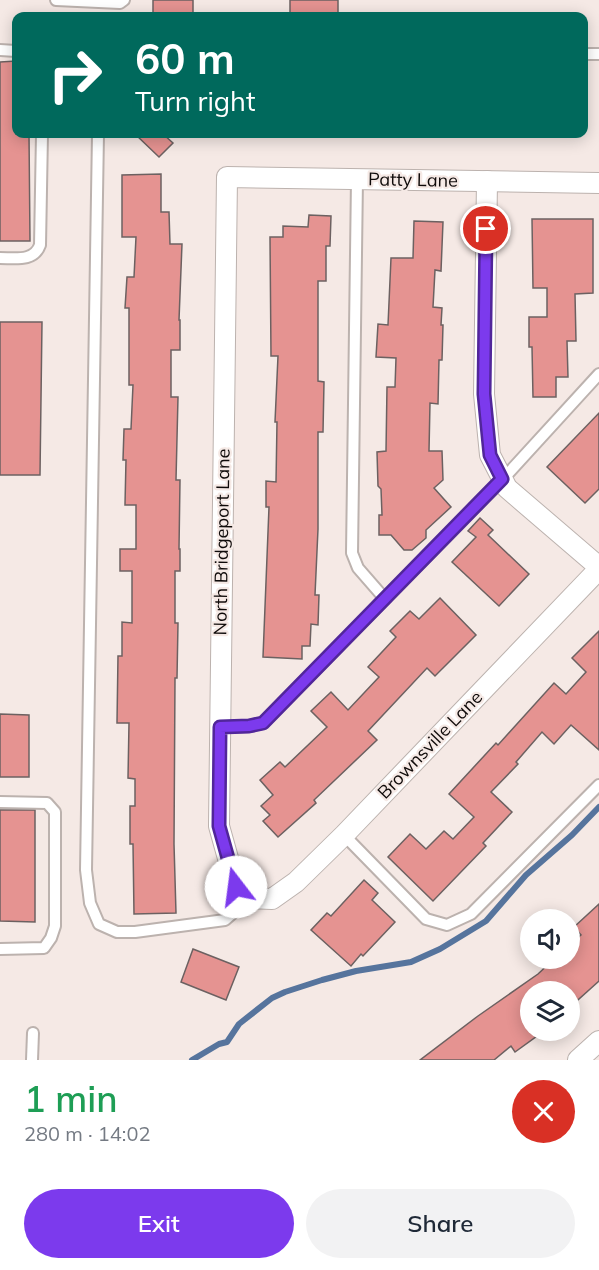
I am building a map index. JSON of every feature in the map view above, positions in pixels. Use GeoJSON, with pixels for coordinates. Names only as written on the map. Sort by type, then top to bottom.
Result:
{"type":"FeatureCollection","features":[{"type":"Feature","properties":{"kind":"street","name":"North Bridgeport Lane"},"geometry":{"type":"LineString","coordinates":[[227,177],[219,826],[236,887],[250,898]]}},
{"type":"Feature","properties":{"kind":"street","name":"Patty Lane"},"geometry":{"type":"LineString","coordinates":[[227,177],[599,183]]}},
{"type":"Feature","properties":{"kind":"street"},"geometry":{"type":"LineString","coordinates":[[487,182],[484,394],[490,455],[507,488],[599,568]]}},
{"type":"Feature","properties":{"kind":"street","name":"Brownsville Lane"},"geometry":{"type":"LineString","coordinates":[[250,898],[272,899],[296,882],[344,836],[599,568]]}},
{"type":"Feature","properties":{"kind":"street"},"geometry":{"type":"LineString","coordinates":[[578,1060],[599,1041]]}},
{"type":"Feature","properties":{"kind":"lane"},"geometry":{"type":"LineString","coordinates":[[56,0],[120,3],[124,0]]}},
{"type":"Feature","properties":{"kind":"lane"},"geometry":{"type":"LineString","coordinates":[[0,258],[27,258],[39,249],[42,138]]}},
{"type":"Feature","properties":{"kind":"lane"},"geometry":{"type":"LineString","coordinates":[[98,138],[86,870],[90,903],[99,924],[117,932],[135,932],[225,920],[250,898]]}},
{"type":"Feature","properties":{"kind":"lane"},"geometry":{"type":"LineString","coordinates":[[357,179],[352,553],[358,568],[385,599]]}},
{"type":"Feature","properties":{"kind":"lane"},"geometry":{"type":"LineString","coordinates":[[220,727],[263,723],[502,479],[599,374]]}},
{"type":"Feature","properties":{"kind":"lane"},"geometry":{"type":"LineString","coordinates":[[344,836],[426,919],[447,925],[471,914],[599,785]]}},
{"type":"Feature","properties":{"kind":"lane"},"geometry":{"type":"LineString","coordinates":[[0,802],[47,803],[55,812],[55,926],[44,948],[0,949]]}},
{"type":"Feature","properties":{"kind":"lane"},"geometry":{"type":"LineString","coordinates":[[32,1060],[33,1033]]}},
{"type":"Feature","properties":{"kind":"building"},"geometry":{"type":"Polygon","coordinates":[[[153,0],[193,0],[193,12],[153,12],[153,0]]]}},
{"type":"Feature","properties":{"kind":"building"},"geometry":{"type":"Polygon","coordinates":[[[290,0],[338,0],[338,12],[290,12],[290,0]]]}},
{"type":"Feature","properties":{"kind":"building"},"geometry":{"type":"Polygon","coordinates":[[[12,61],[12,138],[29,138],[30,241],[0,241],[0,62],[12,61]]]}},
{"type":"Feature","properties":{"kind":"building"},"geometry":{"type":"Polygon","coordinates":[[[139,138],[167,138],[173,143],[159,157],[139,138]]]}},
{"type":"Feature","properties":{"kind":"building"},"geometry":{"type":"Polygon","coordinates":[[[161,174],[161,212],[169,212],[170,244],[182,244],[180,350],[171,350],[171,397],[178,397],[176,480],[180,480],[180,571],[175,571],[175,623],[178,623],[177,678],[175,678],[176,913],[134,914],[130,806],[135,806],[135,779],[128,778],[129,723],[117,723],[118,656],[122,656],[122,622],[132,623],[132,571],[120,571],[120,549],[136,549],[136,505],[125,505],[126,460],[123,460],[124,429],[131,429],[133,385],[129,385],[129,308],[125,308],[127,277],[134,277],[136,237],[122,237],[122,175],[161,174]]]}},
{"type":"Feature","properties":{"kind":"building"},"geometry":{"type":"Polygon","coordinates":[[[309,215],[331,216],[330,246],[326,246],[326,281],[318,281],[318,381],[324,382],[323,432],[318,432],[315,595],[319,595],[318,625],[311,624],[310,646],[302,646],[302,659],[263,657],[269,507],[266,507],[266,481],[276,482],[277,422],[275,422],[278,356],[271,356],[270,237],[283,237],[283,226],[308,227],[309,215]]]}},
{"type":"Feature","properties":{"kind":"building"},"geometry":{"type":"Polygon","coordinates":[[[532,219],[593,219],[593,293],[575,294],[576,341],[567,341],[568,377],[556,377],[556,397],[533,397],[529,317],[547,317],[547,288],[533,288],[532,219]]]}},
{"type":"Feature","properties":{"kind":"building"},"geometry":{"type":"Polygon","coordinates":[[[414,221],[443,222],[441,271],[435,270],[433,307],[442,308],[442,360],[439,360],[438,404],[430,403],[429,451],[442,451],[443,480],[434,488],[451,507],[426,530],[426,538],[412,550],[404,550],[391,535],[379,535],[379,515],[382,515],[377,452],[386,451],[387,387],[395,387],[396,358],[376,357],[378,324],[388,325],[391,258],[413,258],[414,221]]]}},
{"type":"Feature","properties":{"kind":"building"},"geometry":{"type":"Polygon","coordinates":[[[0,322],[42,322],[40,475],[0,475],[0,322]]]}},
{"type":"Feature","properties":{"kind":"building"},"geometry":{"type":"Polygon","coordinates":[[[599,413],[599,489],[585,503],[547,467],[599,413]]]}},
{"type":"Feature","properties":{"kind":"building"},"geometry":{"type":"Polygon","coordinates":[[[480,518],[493,530],[488,535],[529,574],[499,606],[452,562],[476,537],[468,531],[480,518]]]}},
{"type":"Feature","properties":{"kind":"building"},"geometry":{"type":"Polygon","coordinates":[[[440,598],[476,635],[435,676],[427,668],[368,731],[377,740],[314,800],[316,803],[278,837],[263,821],[270,815],[261,806],[273,795],[260,780],[280,762],[285,767],[327,727],[311,711],[331,692],[348,710],[379,677],[368,667],[396,637],[390,631],[410,611],[419,619],[440,598]]]}},
{"type":"Feature","properties":{"kind":"building"},"geometry":{"type":"Polygon","coordinates":[[[599,631],[599,750],[571,725],[554,744],[542,732],[516,762],[518,764],[491,792],[512,812],[483,843],[486,846],[433,901],[388,857],[410,834],[426,849],[444,831],[453,839],[474,817],[449,794],[496,743],[498,745],[554,683],[566,694],[586,672],[572,658],[599,631]]]}},
{"type":"Feature","properties":{"kind":"building"},"geometry":{"type":"Polygon","coordinates":[[[0,714],[29,715],[29,777],[0,777],[0,714]]]}},
{"type":"Feature","properties":{"kind":"building"},"geometry":{"type":"Polygon","coordinates":[[[0,810],[35,810],[35,922],[0,921],[0,810]]]}},
{"type":"Feature","properties":{"kind":"building"},"geometry":{"type":"Polygon","coordinates":[[[364,880],[378,893],[372,900],[395,922],[351,966],[311,930],[327,913],[331,916],[364,880]]]}},
{"type":"Feature","properties":{"kind":"building"},"geometry":{"type":"Polygon","coordinates":[[[599,904],[599,981],[580,998],[580,981],[528,981],[543,969],[580,969],[580,921],[599,904]]]}},
{"type":"Feature","properties":{"kind":"building"},"geometry":{"type":"Polygon","coordinates":[[[193,949],[239,967],[226,1000],[181,982],[193,949]]]}},
{"type":"Feature","properties":{"kind":"building"},"geometry":{"type":"Polygon","coordinates":[[[520,987],[520,1041],[530,1041],[515,1052],[511,1046],[494,1060],[420,1060],[520,987]]]}},
{"type":"Feature","properties":{"kind":"waterway"},"geometry":{"type":"LineString","coordinates":[[192,1060],[219,1044],[227,1042],[239,1024],[272,998],[322,980],[356,971],[411,962],[440,949],[486,921],[526,875],[572,835],[599,807]]}},
{"type":"Feature","properties":{"kind":"route"},"geometry":{"type":"LineString","coordinates":[[236,887],[219,826],[220,727],[263,723],[502,479],[490,455],[484,394],[486,229]]}}]}
